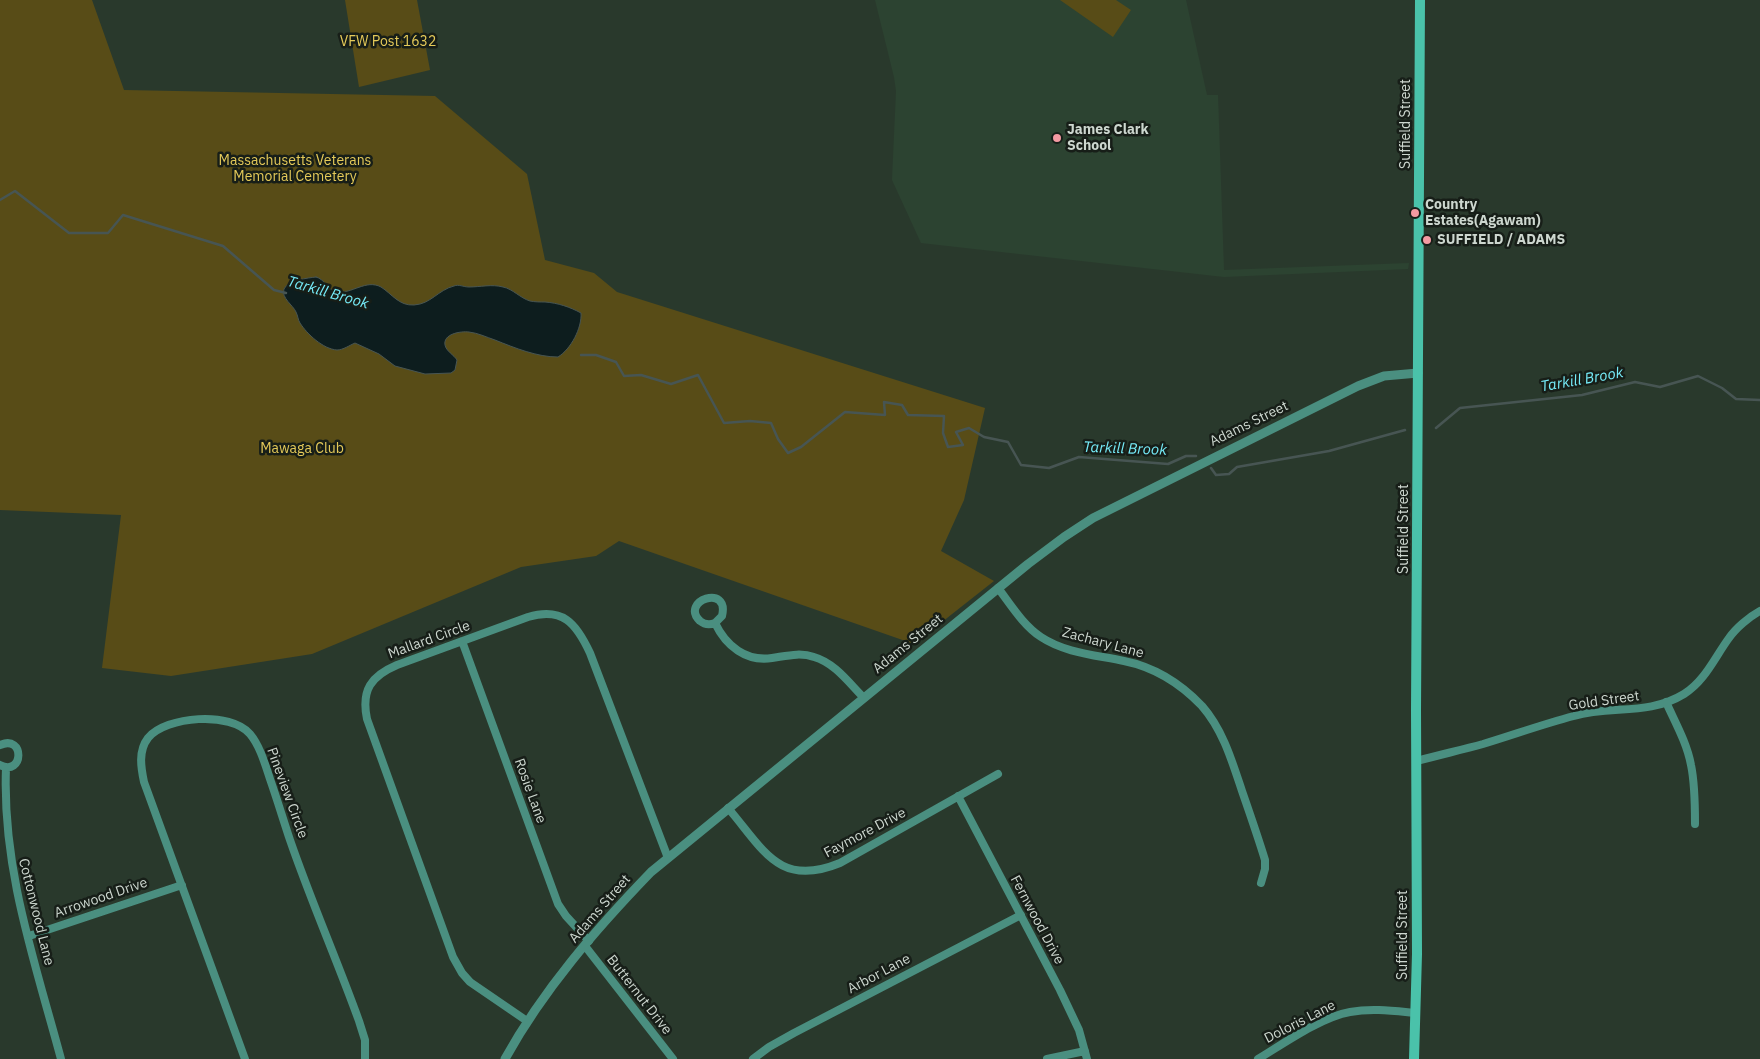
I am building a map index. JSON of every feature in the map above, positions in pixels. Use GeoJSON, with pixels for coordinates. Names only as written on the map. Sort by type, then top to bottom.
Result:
{"type":"FeatureCollection","features":[{"type":"Feature","properties":{"kind":"main road","name":"Suffield Street"},"geometry":{"type":"LineString","coordinates":[[1414,1059],[1418,954],[1416,864],[1420,0]]}},
{"type":"Feature","properties":{"kind":"street","name":"Adams Street"},"geometry":{"type":"LineString","coordinates":[[505,1059],[527,1020],[587,944],[632,892],[668,858],[998,588],[1064,537],[1093,518],[1128,500],[1358,386],[1384,376],[1418,373]]}},
{"type":"Feature","properties":{"kind":"street","name":"Zachary Lane"},"geometry":{"type":"LineString","coordinates":[[998,588],[1029,627],[1048,641],[1080,652],[1144,666],[1177,684],[1203,707],[1229,751],[1262,850],[1266,864],[1260,883]]}},
{"type":"Feature","properties":{"kind":"street","name":"Gold Street"},"geometry":{"type":"LineString","coordinates":[[1417,760],[1482,744],[1575,715],[1602,711],[1642,709],[1666,702],[1685,693],[1700,680],[1709,670],[1730,636],[1760,610]]}},
{"type":"Feature","properties":{"kind":"street","name":"Mallard Circle"},"geometry":{"type":"LineString","coordinates":[[527,1020],[470,982],[458,966],[445,936],[365,711],[364,701],[366,692],[380,674],[397,665],[535,615],[552,614],[570,622],[580,634],[590,653],[668,858]]}},
{"type":"Feature","properties":{"kind":"street"},"geometry":{"type":"LineString","coordinates":[[715,623],[719,632],[729,644],[744,655],[766,659],[796,655],[815,657],[837,670],[864,698]]}},
{"type":"Feature","properties":{"kind":"street","name":"Rosie Lane"},"geometry":{"type":"LineString","coordinates":[[462,641],[558,904],[587,944]]}},
{"type":"Feature","properties":{"kind":"street"},"geometry":{"type":"LineString","coordinates":[[1666,702],[1685,744],[1691,764],[1695,824]]}},
{"type":"Feature","properties":{"kind":"street","name":"Pineview Circle"},"geometry":{"type":"LineString","coordinates":[[245,1059],[144,782],[141,766],[142,752],[146,742],[152,735],[175,723],[198,720],[227,721],[249,732],[266,766],[291,842],[359,1021],[365,1040],[364,1059]]}},
{"type":"Feature","properties":{"kind":"street","name":"Cottonwood Lane"},"geometry":{"type":"LineString","coordinates":[[0,746],[7,743],[11,744],[19,752],[19,757],[13,766],[3,766],[8,846],[28,936],[61,1059]]}},
{"type":"Feature","properties":{"kind":"street","name":"Faymore Drive"},"geometry":{"type":"LineString","coordinates":[[728,808],[773,859],[789,869],[806,872],[821,870],[840,863],[998,774]]}},
{"type":"Feature","properties":{"kind":"street","name":"Fernwood Drive"},"geometry":{"type":"LineString","coordinates":[[958,796],[1070,1010],[1086,1055]]}},
{"type":"Feature","properties":{"kind":"street","name":"Arrowood Drive"},"geometry":{"type":"LineString","coordinates":[[28,936],[182,884]]}},
{"type":"Feature","properties":{"kind":"street","name":"Arbor Lane"},"geometry":{"type":"LineString","coordinates":[[753,1059],[769,1047],[802,1029],[1021,915]]}},
{"type":"Feature","properties":{"kind":"street","name":"Butternut Drive"},"geometry":{"type":"LineString","coordinates":[[587,944],[673,1059]]}},
{"type":"Feature","properties":{"kind":"street","name":"Doloris Lane"},"geometry":{"type":"LineString","coordinates":[[1258,1059],[1334,1016],[1350,1012],[1374,1010],[1416,1013]]}},
{"type":"Feature","properties":{"kind":"street"},"geometry":{"type":"LineString","coordinates":[[1047,1059],[1086,1055]]}},
{"type":"Feature","properties":{"kind":"shaded area","name":"James Clark School"},"geometry":{"type":"Polygon","coordinates":[[[875,0],[1186,0],[1207,95],[1218,95],[1224,270],[1409,263],[1408,269],[1224,277],[921,243],[892,180],[896,91],[875,0]]]}},
{"type":"Feature","properties":{"kind":"green space","name":"Mawaga Club"},"geometry":{"type":"Polygon","coordinates":[[[0,0],[92,0],[124,90],[435,96],[527,174],[545,260],[594,273],[617,292],[985,408],[964,500],[941,551],[994,581],[914,644],[619,541],[596,556],[521,567],[312,654],[171,676],[102,668],[121,515],[0,510],[0,0]]]}},
{"type":"Feature","properties":{"kind":"green space","name":"VFW Post 1632"},"geometry":{"type":"Polygon","coordinates":[[[345,0],[417,0],[430,70],[359,87],[345,0]]]}},
{"type":"Feature","properties":{"kind":"green space"},"geometry":{"type":"Polygon","coordinates":[[[1060,0],[1116,0],[1131,10],[1113,37],[1060,0]]]}},
{"type":"Feature","properties":{"kind":"water"},"geometry":{"type":"Polygon","coordinates":[[[316,277],[322,280],[331,290],[337,292],[375,285],[381,287],[400,302],[409,305],[420,304],[430,300],[456,285],[469,287],[499,286],[507,288],[530,301],[559,304],[581,313],[580,325],[571,344],[558,357],[526,352],[482,335],[465,332],[453,334],[447,338],[445,345],[457,360],[455,370],[451,373],[425,374],[395,366],[379,354],[355,343],[337,350],[326,347],[311,336],[300,323],[296,312],[284,295],[284,289],[290,283],[298,280],[316,277]]]}},
{"type":"Feature","properties":{"kind":"waterway","name":"Tarkill Brook"},"geometry":{"type":"LineString","coordinates":[[0,200],[15,191],[69,233],[108,233],[123,215],[223,246],[274,290],[286,293]]}},
{"type":"Feature","properties":{"kind":"waterway","name":"Tarkill Brook"},"geometry":{"type":"LineString","coordinates":[[581,355],[596,355],[616,362],[624,376],[641,375],[671,384],[698,375],[724,423],[750,421],[771,423],[778,439],[788,453],[801,447],[845,412],[885,415],[884,402],[902,405],[908,415],[944,416],[943,433],[948,447],[963,445],[956,432],[969,428],[984,437],[1008,442],[1021,465],[1049,468],[1079,457],[1168,464],[1186,456],[1196,456]]}},
{"type":"Feature","properties":{"kind":"waterway","name":"Tarkill Brook"},"geometry":{"type":"LineString","coordinates":[[1436,428],[1460,408],[1582,395],[1635,382],[1660,387],[1698,376],[1722,388],[1736,399],[1760,400]]}},
{"type":"Feature","properties":{"kind":"waterway","name":"Tarkill Brook"},"geometry":{"type":"LineString","coordinates":[[1211,468],[1216,475],[1229,474],[1237,467],[1329,451],[1405,430]]}},
{"type":"Feature","properties":{"kind":"place","name":"James Clark School"},"geometry":{"type":"Point","coordinates":[1057,138]}},
{"type":"Feature","properties":{"kind":"place","name":"Country Estates(Agawam)"},"geometry":{"type":"Point","coordinates":[1415,213]}},
{"type":"Feature","properties":{"kind":"place","name":"SUFFIELD / ADAMS"},"geometry":{"type":"Point","coordinates":[1427,240]}},
{"type":"Feature","properties":{"kind":"park label","name":"Massachusetts Veterans Memorial Cemetery"},"geometry":{"type":"Point","coordinates":[295,170]}}]}
